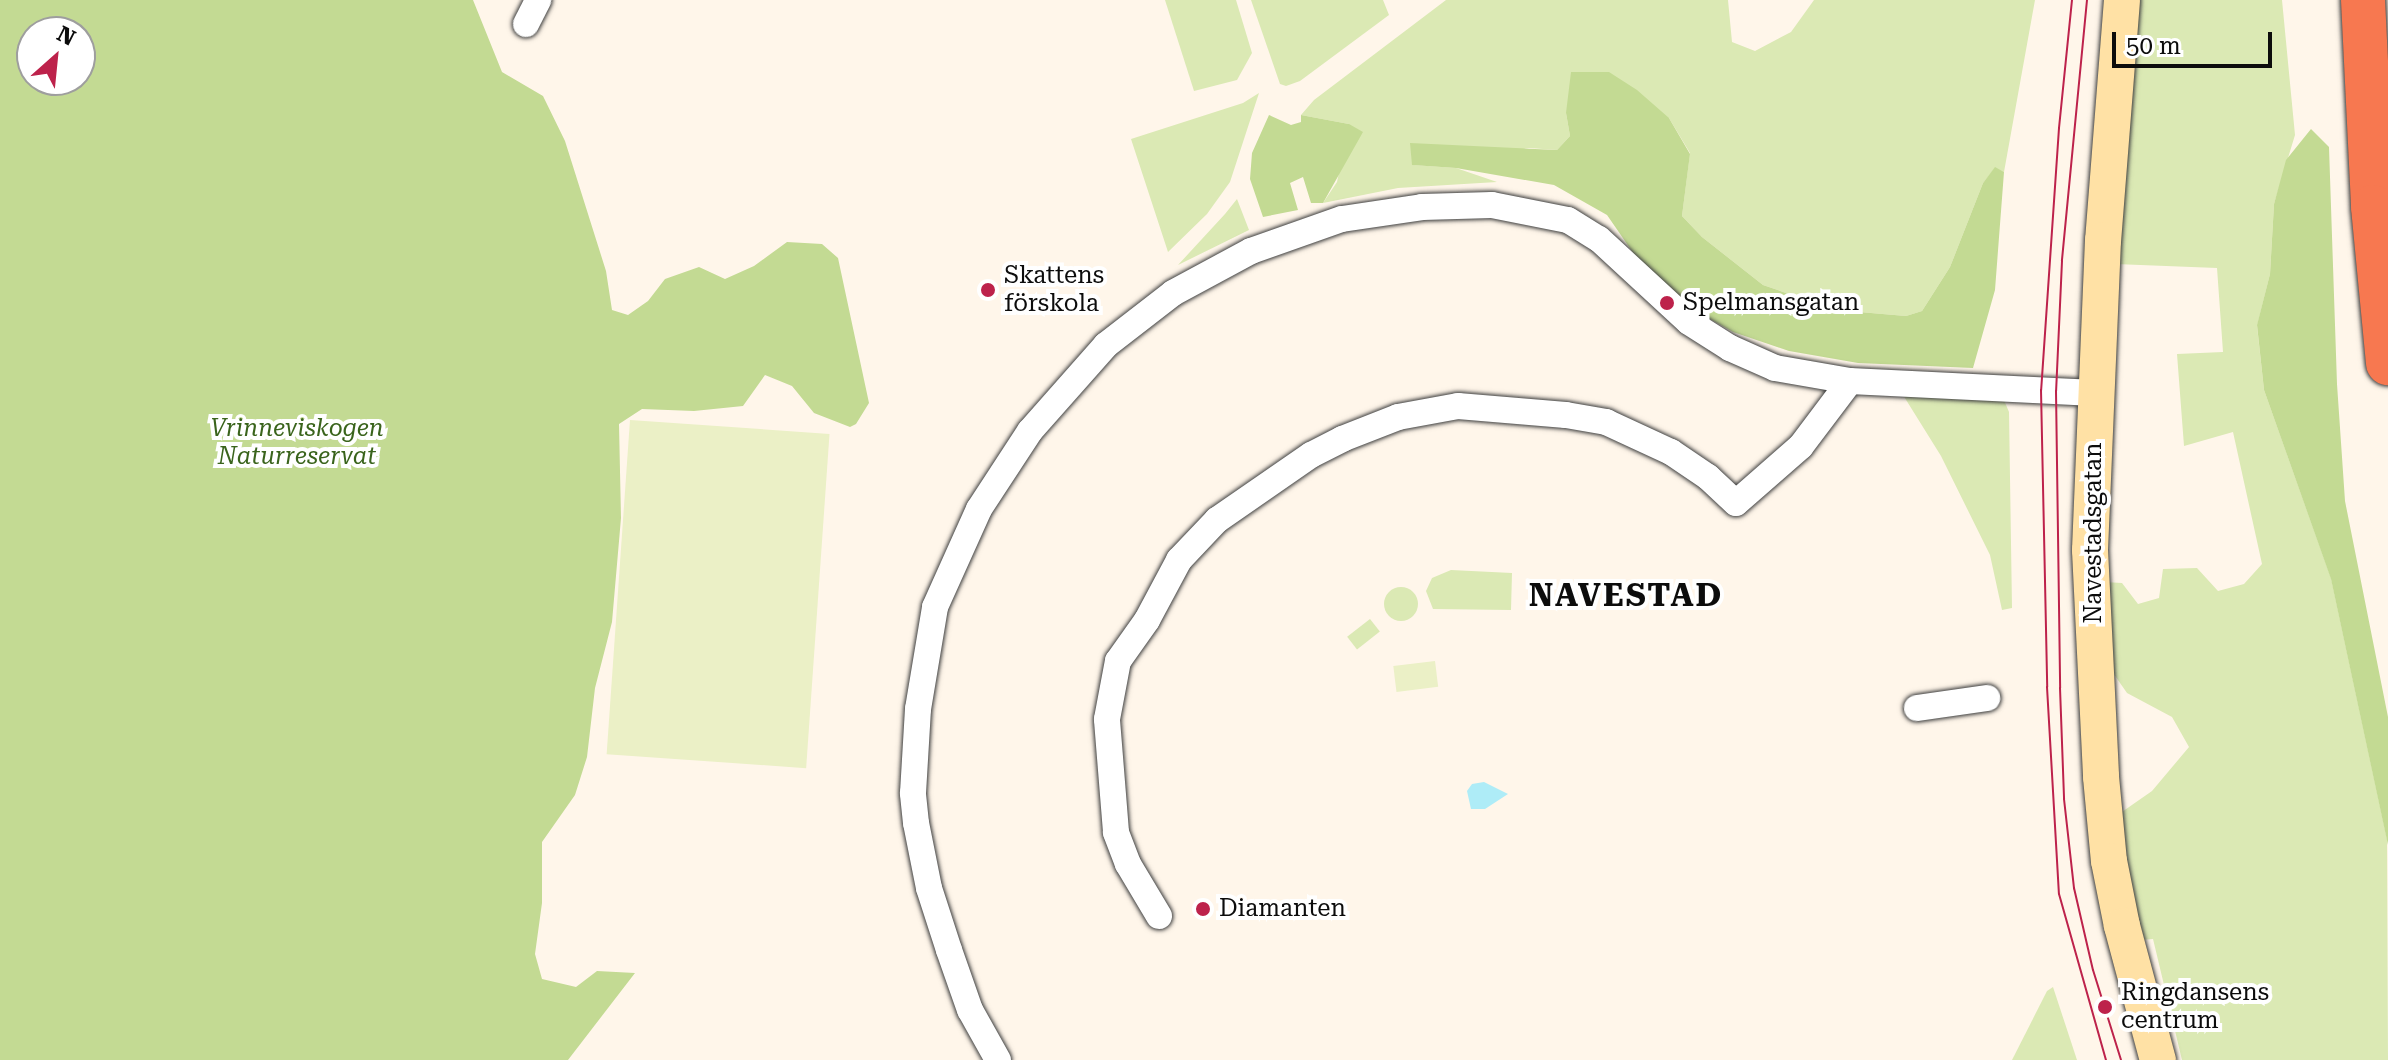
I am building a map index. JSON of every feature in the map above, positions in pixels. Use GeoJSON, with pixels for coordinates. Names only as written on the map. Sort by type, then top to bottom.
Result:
{"type":"FeatureCollection","features":[{"type":"Feature","properties":{"kind":"highway"},"geometry":{"type":"LineString","coordinates":[[2363,0],[2373,207],[2388,363]]}},
{"type":"Feature","properties":{"kind":"street"},"geometry":{"type":"LineString","coordinates":[[526,24],[538,0]]}},
{"type":"Feature","properties":{"kind":"street","name":"Navestadsgatan"},"geometry":{"type":"LineString","coordinates":[[2122,0],[2095,393],[2090,550],[2101,777],[2109,861],[2122,926],[2158,1060]]}},
{"type":"Feature","properties":{"kind":"street"},"geometry":{"type":"LineString","coordinates":[[998,1060],[970,1010],[949,950],[929,888],[916,823],[913,778],[927,644],[935,607],[956,555],[1003,469],[1066,386],[1132,322],[1210,271],[1305,230],[1342,219],[1422,207],[1492,205],[1568,220],[1599,239],[1689,322],[1730,348],[1775,368],[1850,381],[2095,393]]}},
{"type":"Feature","properties":{"kind":"street"},"geometry":{"type":"LineString","coordinates":[[1159,916],[1128,864],[1116,832],[1107,719],[1118,661],[1147,620],[1179,560],[1217,520],[1311,455],[1342,439],[1398,417],[1458,406],[1566,415],[1606,422],[1671,452],[1708,477],[1736,503],[1801,446],[1850,381]]}},
{"type":"Feature","properties":{"kind":"street"},"geometry":{"type":"LineString","coordinates":[[1917,708],[1987,698]]}},
{"type":"Feature","properties":{"kind":"green space","name":"Vrinneviskogen Naturreservat"},"geometry":{"type":"Polygon","coordinates":[[[0,0],[473,0],[502,72],[543,96],[565,141],[606,271],[612,310],[628,315],[648,301],[665,279],[699,267],[725,279],[754,266],[787,242],[822,244],[838,258],[869,403],[856,424],[850,427],[814,413],[792,386],[765,375],[743,406],[694,411],[642,409],[619,424],[621,518],[612,622],[595,688],[587,757],[575,795],[542,842],[542,903],[535,954],[542,979],[576,987],[597,971],[635,973],[568,1060],[0,1060],[0,0]]]}},
{"type":"Feature","properties":{"kind":"green space"},"geometry":{"type":"Polygon","coordinates":[[[1165,0],[1236,0],[1252,53],[1237,80],[1194,91],[1165,0]]]}},
{"type":"Feature","properties":{"kind":"green space"},"geometry":{"type":"Polygon","coordinates":[[[1251,0],[1383,0],[1389,15],[1300,81],[1286,86],[1280,84],[1251,0]]]}},
{"type":"Feature","properties":{"kind":"green space"},"geometry":{"type":"Polygon","coordinates":[[[1446,0],[1728,0],[1732,42],[1755,51],[1791,32],[1814,0],[2035,0],[2004,172],[1995,168],[1983,183],[1950,267],[1922,311],[1906,316],[1836,310],[1763,285],[1702,237],[1682,216],[1690,153],[1669,118],[1566,113],[1570,136],[1557,150],[1529,148],[1413,165],[1456,168],[1497,182],[1398,188],[1323,203],[1337,182],[1349,124],[1301,115],[1314,100],[1446,0]]]}},
{"type":"Feature","properties":{"kind":"green space"},"geometry":{"type":"Polygon","coordinates":[[[2134,0],[2282,0],[2295,135],[2274,204],[2270,274],[2257,326],[2264,390],[2331,578],[2387,839],[2388,1060],[2182,1060],[2153,939],[2141,940],[2119,814],[2152,791],[2189,747],[2172,717],[2127,693],[2111,670],[2105,582],[2122,583],[2138,604],[2159,598],[2163,569],[2197,568],[2218,591],[2244,584],[2262,564],[2233,432],[2184,446],[2177,354],[2223,352],[2217,268],[2115,264],[2134,0]]]}},
{"type":"Feature","properties":{"kind":"green space"},"geometry":{"type":"Polygon","coordinates":[[[1571,72],[1609,72],[1637,90],[1669,118],[1690,154],[1682,216],[1702,237],[1763,285],[1836,310],[1906,316],[1922,311],[1950,267],[1983,183],[1995,167],[2004,172],[1995,290],[1973,368],[1858,363],[1789,351],[1733,332],[1678,301],[1636,257],[1607,215],[1554,185],[1456,168],[1412,165],[1410,143],[1557,150],[1570,136],[1566,113],[1571,72]]]}},
{"type":"Feature","properties":{"kind":"green space"},"geometry":{"type":"Polygon","coordinates":[[[1259,93],[1230,182],[1207,214],[1168,252],[1131,139],[1243,103],[1259,93]]]}},
{"type":"Feature","properties":{"kind":"green space"},"geometry":{"type":"Polygon","coordinates":[[[1269,115],[1291,125],[1301,122],[1301,115],[1349,124],[1363,132],[1323,203],[1311,203],[1303,177],[1290,183],[1298,210],[1263,217],[1250,179],[1252,153],[1269,115]]]}},
{"type":"Feature","properties":{"kind":"green space"},"geometry":{"type":"Polygon","coordinates":[[[2311,129],[2329,147],[2337,384],[2345,501],[2388,717],[2388,845],[2331,579],[2264,390],[2257,325],[2270,274],[2274,204],[2286,160],[2311,129]]]}},
{"type":"Feature","properties":{"kind":"green space"},"geometry":{"type":"Polygon","coordinates":[[[1237,199],[1249,230],[1178,265],[1225,214],[1237,199]]]}},
{"type":"Feature","properties":{"kind":"green space"},"geometry":{"type":"Polygon","coordinates":[[[1903,395],[2004,400],[2009,412],[2012,608],[2002,610],[1990,555],[1941,456],[1903,395]]]}},
{"type":"Feature","properties":{"kind":"green space"},"geometry":{"type":"Polygon","coordinates":[[[630,420],[830,434],[806,768],[607,754],[630,420]]]}},
{"type":"Feature","properties":{"kind":"green space"},"geometry":{"type":"Polygon","coordinates":[[[1451,570],[1512,573],[1511,610],[1433,609],[1426,591],[1432,578],[1451,570]]]}},
{"type":"Feature","properties":{"kind":"green space"},"geometry":{"type":"Polygon","coordinates":[[[1401,587],[1413,592],[1418,604],[1413,616],[1401,621],[1389,616],[1384,604],[1389,592],[1401,587]]]}},
{"type":"Feature","properties":{"kind":"green space"},"geometry":{"type":"Polygon","coordinates":[[[1370,619],[1380,632],[1357,649],[1347,637],[1370,619]]]}},
{"type":"Feature","properties":{"kind":"green space"},"geometry":{"type":"Polygon","coordinates":[[[1435,661],[1438,687],[1396,692],[1393,666],[1435,661]]]}},
{"type":"Feature","properties":{"kind":"green space"},"geometry":{"type":"Polygon","coordinates":[[[2053,987],[2077,1060],[2012,1060],[2047,991],[2053,987]]]}},
{"type":"Feature","properties":{"kind":"water"},"geometry":{"type":"Polygon","coordinates":[[[1484,782],[1508,794],[1485,809],[1471,809],[1467,791],[1472,784],[1484,782]]]}},
{"type":"Feature","properties":{"kind":"tram line"},"geometry":{"type":"LineString","coordinates":[[2072,0],[2059,128],[2041,390],[2047,687],[2059,894],[2106,1060]]}},
{"type":"Feature","properties":{"kind":"tram line"},"geometry":{"type":"LineString","coordinates":[[2087,0],[2062,261],[2056,391],[2060,688],[2064,799],[2074,888],[2093,970],[2121,1060]]}},
{"type":"Feature","properties":{"kind":"place","name":"Skattens förskola"},"geometry":{"type":"Point","coordinates":[988,290]}},
{"type":"Feature","properties":{"kind":"place","name":"Spelmansgatan"},"geometry":{"type":"Point","coordinates":[1667,303]}},
{"type":"Feature","properties":{"kind":"place","name":"Diamanten"},"geometry":{"type":"Point","coordinates":[1203,909]}},
{"type":"Feature","properties":{"kind":"place","name":"Ringdansens centrum"},"geometry":{"type":"Point","coordinates":[2105,1007]}},
{"type":"Feature","properties":{"kind":"district","name":"NAVESTAD"},"geometry":{"type":"Point","coordinates":[1626,595]}}]}
